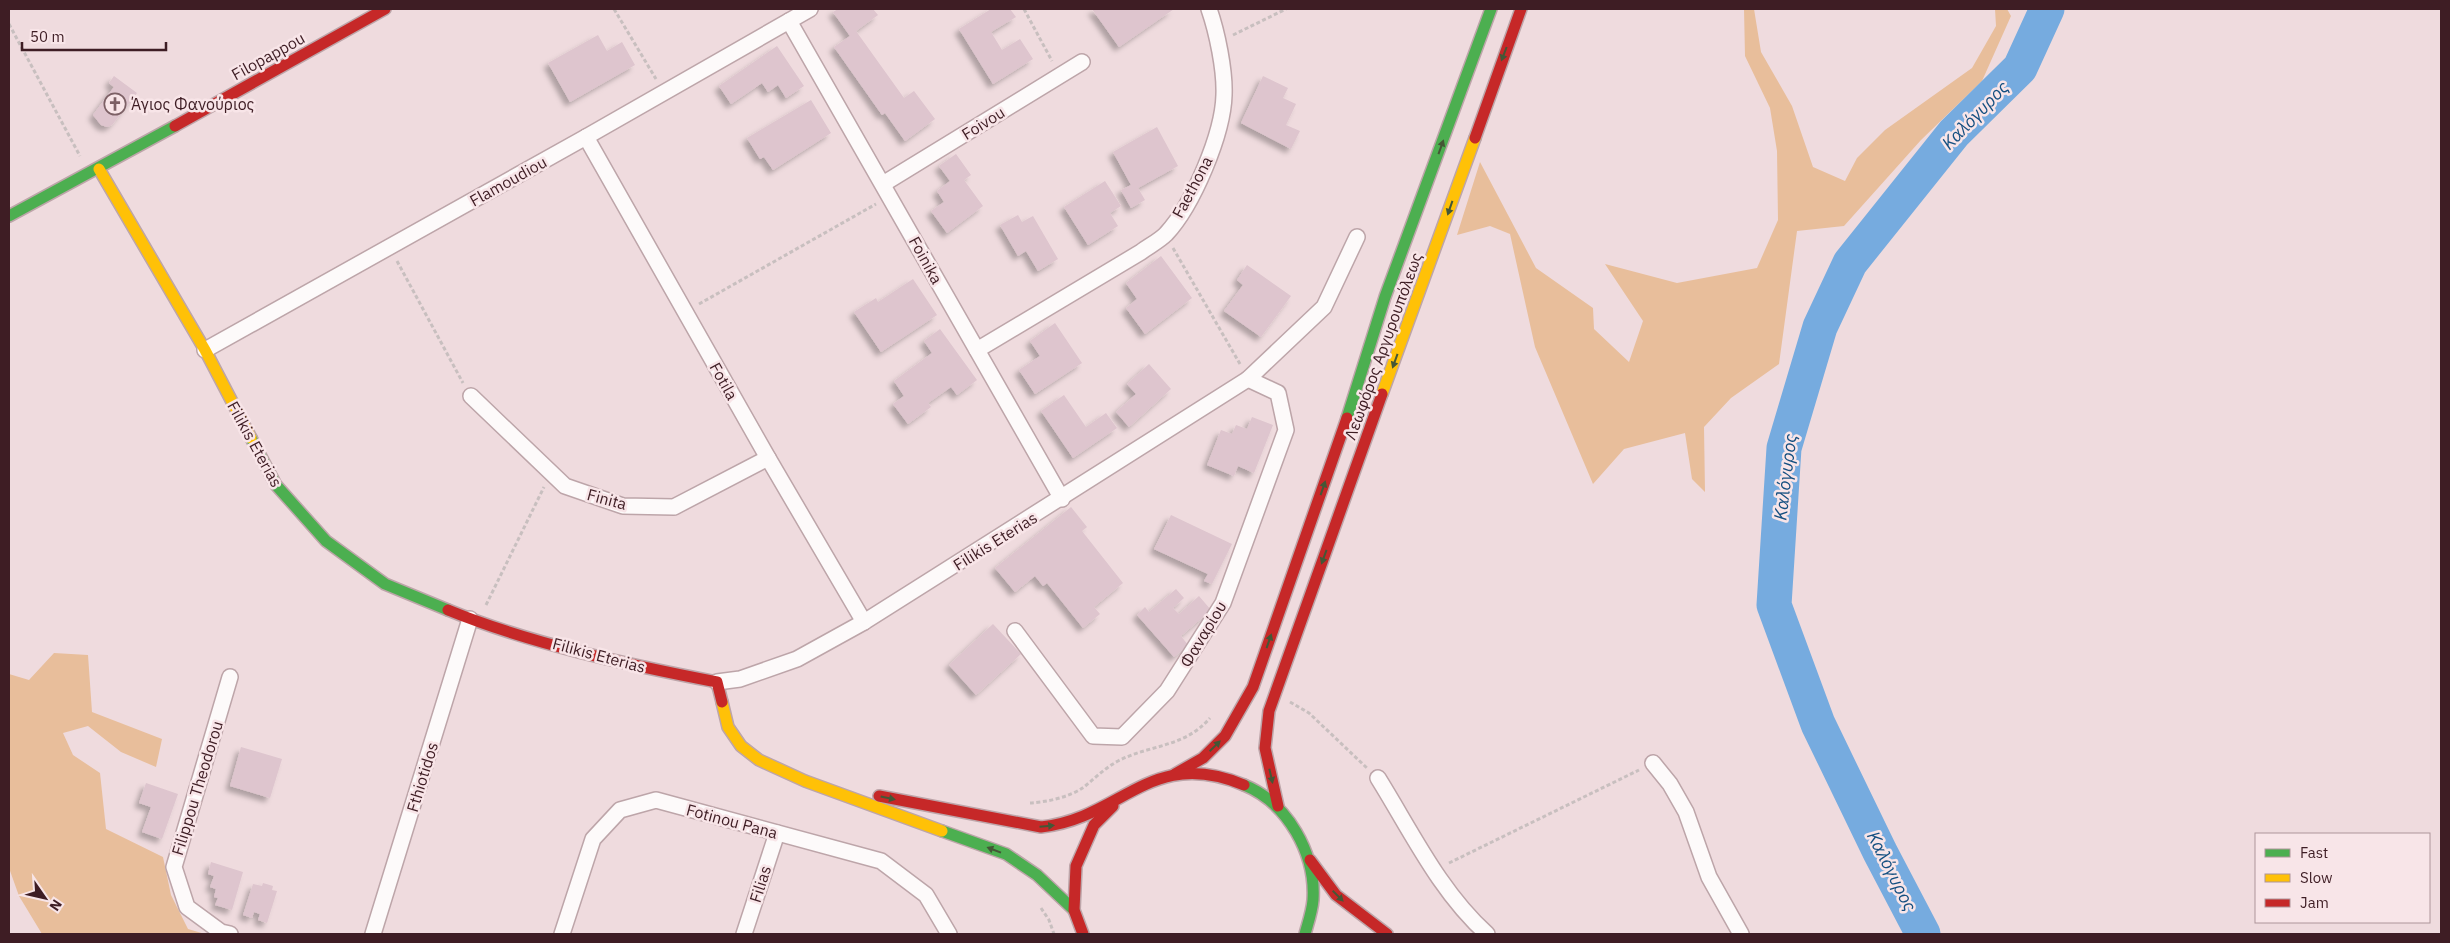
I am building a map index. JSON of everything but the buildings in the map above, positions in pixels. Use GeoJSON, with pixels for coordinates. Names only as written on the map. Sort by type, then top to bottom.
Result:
{"type":"FeatureCollection","features":[{"type":"Feature","properties":{"kind":"main road","name":"Filopappou"},"geometry":{"type":"LineString","coordinates":[[9,216],[94,172],[385,9]]}},
{"type":"Feature","properties":{"kind":"main road","name":"Λεωφόρος Αργυρουπόλεως"},"geometry":{"type":"LineString","coordinates":[[1175,774],[1203,758],[1225,736],[1253,688],[1345,424],[1385,298],[1491,9]]}},
{"type":"Feature","properties":{"kind":"main road","name":"Λεωφόρος Αργυρουπόλεως"},"geometry":{"type":"LineString","coordinates":[[1278,806],[1264,748],[1269,711],[1274,693],[1521,9]]}},
{"type":"Feature","properties":{"kind":"main road","name":"Filikis Eterias"},"geometry":{"type":"LineString","coordinates":[[94,172],[205,350],[276,485],[326,541],[385,584],[474,620],[629,664],[717,682]]}},
{"type":"Feature","properties":{"kind":"main road"},"geometry":{"type":"LineString","coordinates":[[717,682],[728,727],[741,746],[759,760],[805,782],[1006,854],[1037,875],[1074,910]]}},
{"type":"Feature","properties":{"kind":"main road"},"geometry":{"type":"LineString","coordinates":[[805,782],[1041,827],[1065,824],[1126,793],[1175,774],[1212,774],[1247,785],[1278,806],[1296,830],[1308,857],[1336,895],[1387,934]]}},
{"type":"Feature","properties":{"kind":"main road"},"geometry":{"type":"LineString","coordinates":[[1083,934],[1074,910],[1076,866],[1094,825],[1126,793]]}},
{"type":"Feature","properties":{"kind":"main road"},"geometry":{"type":"LineString","coordinates":[[1305,934],[1313,897],[1308,857]]}},
{"type":"Feature","properties":{"kind":"street","name":"Flamoudiou"},"geometry":{"type":"LineString","coordinates":[[205,350],[586,137],[810,9]]}},
{"type":"Feature","properties":{"kind":"street","name":"Faethona"},"geometry":{"type":"LineString","coordinates":[[977,350],[1141,252],[1165,234],[1186,205],[1215,143],[1224,95],[1218,43],[1209,9]]}},
{"type":"Feature","properties":{"kind":"street","name":"Foinika"},"geometry":{"type":"LineString","coordinates":[[789,21],[1062,499]]}},
{"type":"Feature","properties":{"kind":"street","name":"Foivou"},"geometry":{"type":"LineString","coordinates":[[887,190],[1082,62]]}},
{"type":"Feature","properties":{"kind":"street","name":"Fotila"},"geometry":{"type":"LineString","coordinates":[[586,137],[768,458],[864,622]]}},
{"type":"Feature","properties":{"kind":"street","name":"Filikis Eterias"},"geometry":{"type":"LineString","coordinates":[[717,682],[740,679],[797,659],[864,622],[1062,499],[1248,379],[1324,308],[1357,237]]}},
{"type":"Feature","properties":{"kind":"street","name":"Φαναρίου"},"geometry":{"type":"LineString","coordinates":[[1015,631],[1093,736],[1122,737],[1167,691],[1223,603],[1286,430],[1278,393],[1248,379]]}},
{"type":"Feature","properties":{"kind":"street","name":"Finita"},"geometry":{"type":"LineString","coordinates":[[471,396],[565,486],[623,506],[674,507],[768,458]]}},
{"type":"Feature","properties":{"kind":"street","name":"Fthiotidos"},"geometry":{"type":"LineString","coordinates":[[373,934],[474,620]]}},
{"type":"Feature","properties":{"kind":"street","name":"Filippou Theodorou"},"geometry":{"type":"LineString","coordinates":[[230,677],[174,867],[187,907],[221,932],[230,934]]}},
{"type":"Feature","properties":{"kind":"street"},"geometry":{"type":"LineString","coordinates":[[1653,763],[1670,784],[1686,812],[1709,876],[1741,934]]}},
{"type":"Feature","properties":{"kind":"street"},"geometry":{"type":"LineString","coordinates":[[1378,778],[1435,870],[1467,916],[1486,934]]}},
{"type":"Feature","properties":{"kind":"street","name":"Fotinou Pana"},"geometry":{"type":"LineString","coordinates":[[562,934],[593,839],[620,810],[656,800],[881,862],[926,895],[948,934]]}},
{"type":"Feature","properties":{"kind":"street","name":"Filias"},"geometry":{"type":"LineString","coordinates":[[744,934],[777,833]]}},
{"type":"Feature","properties":{"kind":"path"},"geometry":{"type":"LineString","coordinates":[[614,9],[664,93]]}},
{"type":"Feature","properties":{"kind":"path"},"geometry":{"type":"LineString","coordinates":[[1024,9],[1060,75]]}},
{"type":"Feature","properties":{"kind":"path"},"geometry":{"type":"LineString","coordinates":[[1218,43],[1286,9]]}},
{"type":"Feature","properties":{"kind":"path"},"geometry":{"type":"LineString","coordinates":[[9,24],[94,172]]}},
{"type":"Feature","properties":{"kind":"path"},"geometry":{"type":"LineString","coordinates":[[685,312],[887,190]]}},
{"type":"Feature","properties":{"kind":"path"},"geometry":{"type":"LineString","coordinates":[[1165,234],[1248,379]]}},
{"type":"Feature","properties":{"kind":"path"},"geometry":{"type":"LineString","coordinates":[[389,247],[471,396]]}},
{"type":"Feature","properties":{"kind":"path"},"geometry":{"type":"LineString","coordinates":[[474,620],[551,473]]}},
{"type":"Feature","properties":{"kind":"path"},"geometry":{"type":"LineString","coordinates":[[1285,710],[1288,700],[1310,713],[1378,778]]}},
{"type":"Feature","properties":{"kind":"path"},"geometry":{"type":"LineString","coordinates":[[1435,870],[1653,763]]}},
{"type":"Feature","properties":{"kind":"shaded area"},"geometry":{"type":"Polygon","coordinates":[[[1744,9],[1754,9],[1761,52],[1792,106],[1813,167],[1845,181],[1857,158],[1885,130],[1972,68],[1996,26],[1995,9],[2007,9],[2011,16],[1982,81],[1921,140],[1844,226],[1797,231],[1779,364],[1731,398],[1704,427],[1705,492],[1692,479],[1685,433],[1624,449],[1593,484],[1535,347],[1510,234],[1490,226],[1457,235],[1480,162],[1536,268],[1593,308],[1594,329],[1629,362],[1643,321],[1605,264],[1677,283],[1757,268],[1778,220],[1777,151],[1770,108],[1745,56],[1744,9]]]}},
{"type":"Feature","properties":{"kind":"shaded area"},"geometry":{"type":"Polygon","coordinates":[[[54,653],[88,655],[92,712],[162,739],[156,767],[121,752],[88,726],[63,733],[73,755],[100,773],[106,829],[163,857],[171,895],[188,929],[205,934],[42,934],[19,896],[9,868],[9,674],[29,680],[54,653]]]}},
{"type":"Feature","properties":{"kind":"waterway","name":"Καλόγυρος"},"geometry":{"type":"LineString","coordinates":[[1923,934],[1880,852],[1818,724],[1774,605],[1784,448],[1820,327],[1850,263],[1954,133],[2020,68],[2047,9]]}},
{"type":"Feature","properties":{"kind":"traffic: fast"},"geometry":{"type":"LineString","coordinates":[[1347,418],[1385,297],[1491,9]]}},
{"type":"Feature","properties":{"kind":"traffic: fast"},"geometry":{"type":"LineString","coordinates":[[9,216],[175,126]]}},
{"type":"Feature","properties":{"kind":"traffic: fast"},"geometry":{"type":"LineString","coordinates":[[251,438],[276,485],[326,541],[385,584],[448,610]]}},
{"type":"Feature","properties":{"kind":"traffic: fast"},"geometry":{"type":"LineString","coordinates":[[1244,785],[1260,793],[1274,804],[1286,817],[1304,848],[1310,865],[1313,883],[1311,913],[1305,934]]}},
{"type":"Feature","properties":{"kind":"traffic: fast"},"geometry":{"type":"LineString","coordinates":[[942,831],[1006,854],[1037,875],[1074,910]]}},
{"type":"Feature","properties":{"kind":"traffic: slow"},"geometry":{"type":"LineString","coordinates":[[1382,394],[1475,138]]}},
{"type":"Feature","properties":{"kind":"traffic: slow"},"geometry":{"type":"LineString","coordinates":[[99,169],[205,350],[251,438]]}},
{"type":"Feature","properties":{"kind":"traffic: slow"},"geometry":{"type":"LineString","coordinates":[[722,702],[728,727],[741,746],[759,760],[805,781],[942,831]]}},
{"type":"Feature","properties":{"kind":"traffic: jam"},"geometry":{"type":"LineString","coordinates":[[175,126],[385,9]]}},
{"type":"Feature","properties":{"kind":"traffic: jam"},"geometry":{"type":"LineString","coordinates":[[1475,138],[1521,9]]}},
{"type":"Feature","properties":{"kind":"traffic: jam"},"geometry":{"type":"LineString","coordinates":[[1278,806],[1265,748],[1269,711],[1382,394]]}},
{"type":"Feature","properties":{"kind":"traffic: jam"},"geometry":{"type":"LineString","coordinates":[[1175,774],[1203,758],[1225,736],[1253,687],[1347,418]]}},
{"type":"Feature","properties":{"kind":"traffic: jam"},"geometry":{"type":"LineString","coordinates":[[448,610],[546,643],[615,661],[717,682],[722,702]]}},
{"type":"Feature","properties":{"kind":"traffic: jam"},"geometry":{"type":"LineString","coordinates":[[879,796],[1041,827],[1069,821],[1160,779],[1184,774],[1212,775],[1244,785]]}},
{"type":"Feature","properties":{"kind":"traffic: jam"},"geometry":{"type":"LineString","coordinates":[[1083,934],[1074,910],[1076,866],[1094,825],[1113,806]]}},
{"type":"Feature","properties":{"kind":"traffic: jam"},"geometry":{"type":"LineString","coordinates":[[1310,860],[1336,895],[1387,934]]}},
{"type":"Feature","properties":{"kind":"place","name":"Άγιος Φανούριος"},"geometry":{"type":"Point","coordinates":[115,104]}}]}
